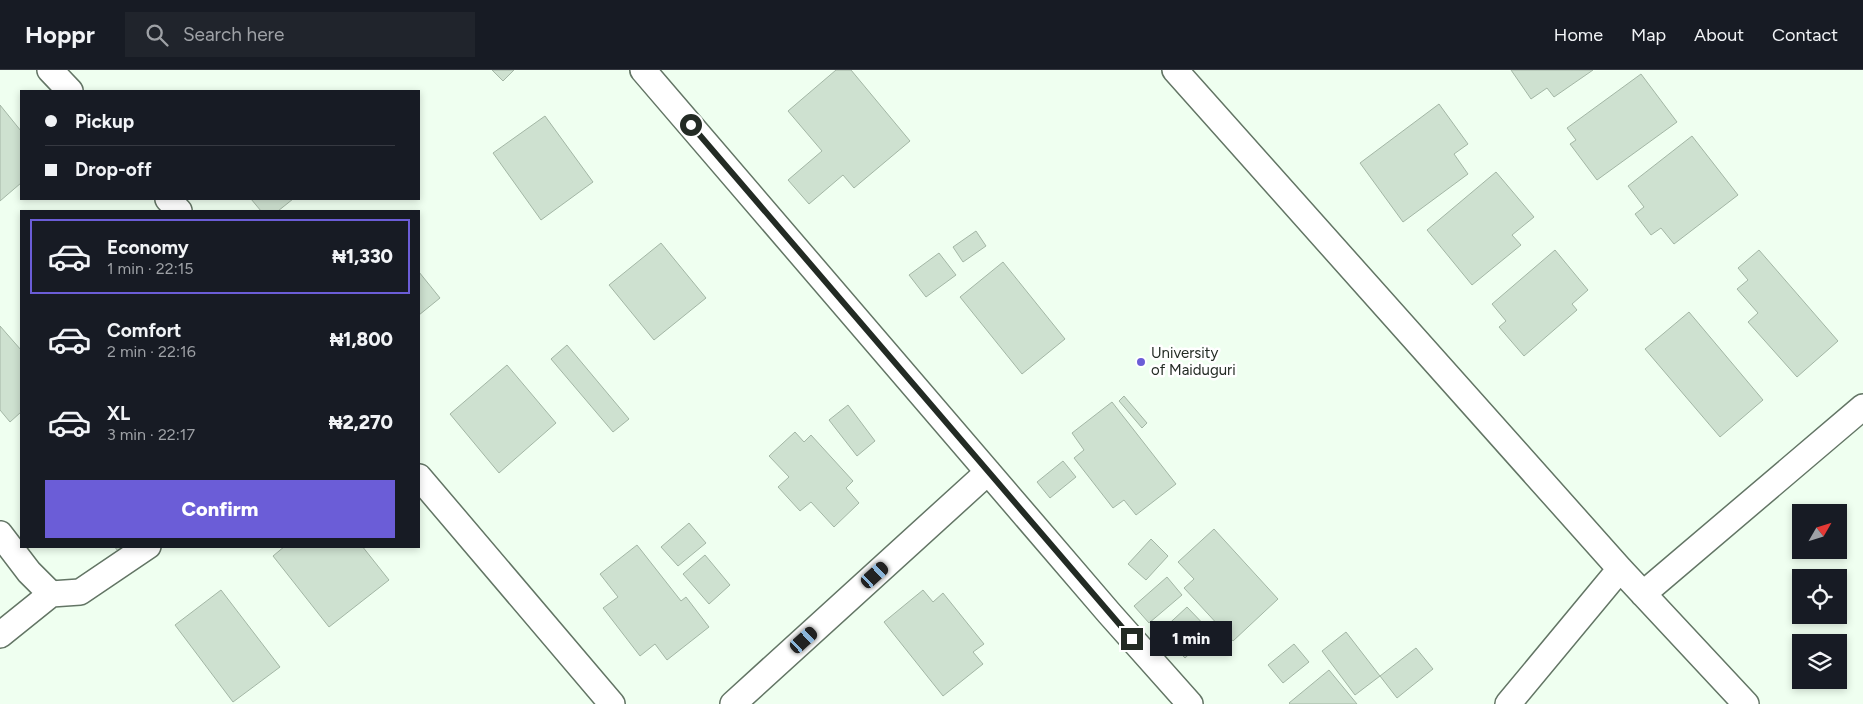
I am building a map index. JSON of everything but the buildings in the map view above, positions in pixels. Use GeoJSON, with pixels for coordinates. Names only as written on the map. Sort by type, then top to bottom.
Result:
{"type":"FeatureCollection","features":[{"type":"Feature","properties":{"kind":"street"},"geometry":{"type":"LineString","coordinates":[[50,70],[69,90]]}},
{"type":"Feature","properties":{"kind":"street"},"geometry":{"type":"LineString","coordinates":[[643,70],[1190,704]]}},
{"type":"Feature","properties":{"kind":"street"},"geometry":{"type":"LineString","coordinates":[[1176,70],[1620,569],[1746,704]]}},
{"type":"Feature","properties":{"kind":"street"},"geometry":{"type":"LineString","coordinates":[[169,200],[178,210]]}},
{"type":"Feature","properties":{"kind":"street"},"geometry":{"type":"LineString","coordinates":[[1643,594],[1863,406]]}},
{"type":"Feature","properties":{"kind":"street"},"geometry":{"type":"LineString","coordinates":[[733,704],[988,472]]}},
{"type":"Feature","properties":{"kind":"street"},"geometry":{"type":"LineString","coordinates":[[420,478],[612,704]]}},
{"type":"Feature","properties":{"kind":"street"},"geometry":{"type":"LineString","coordinates":[[0,534],[30,572],[51,594]]}},
{"type":"Feature","properties":{"kind":"street"},"geometry":{"type":"LineString","coordinates":[[0,635],[51,594],[80,592],[145,548]]}},
{"type":"Feature","properties":{"kind":"street"},"geometry":{"type":"LineString","coordinates":[[1508,704],[1620,569]]}},
{"type":"Feature","properties":{"kind":"place","name":"University of Maiduguri"},"geometry":{"type":"Point","coordinates":[1141,362]}},
{"type":"Feature","properties":{"kind":"route"},"geometry":{"type":"LineString","coordinates":[[691,125],[1132,639]]}}]}
